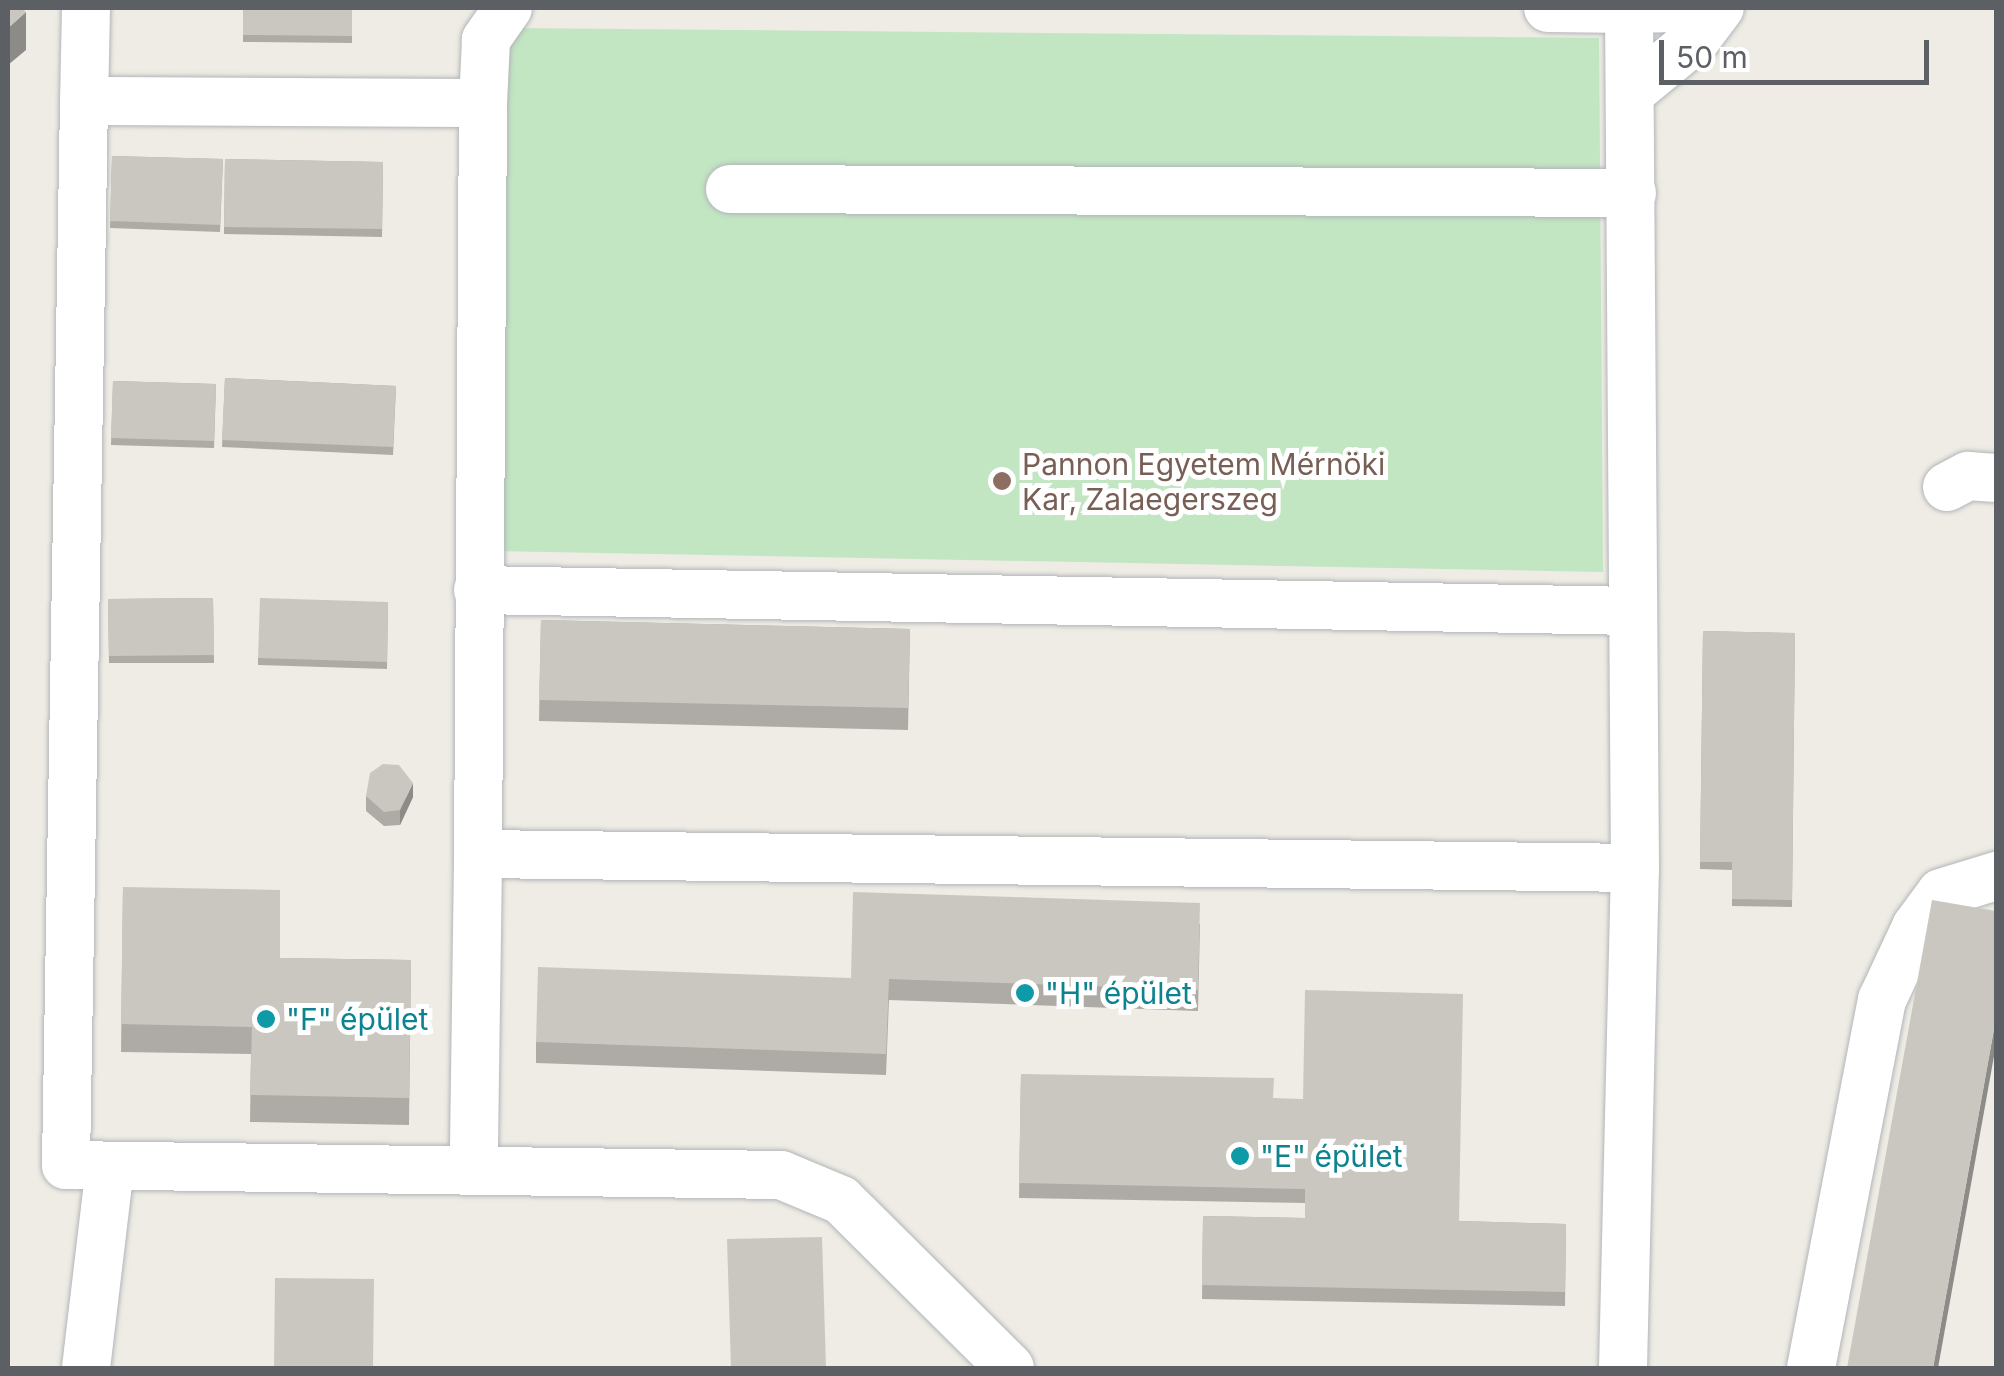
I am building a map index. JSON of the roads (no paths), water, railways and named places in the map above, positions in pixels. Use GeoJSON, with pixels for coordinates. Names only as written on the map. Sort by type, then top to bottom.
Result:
{"type":"FeatureCollection","features":[{"type":"Feature","properties":{"kind":"street"},"geometry":{"type":"LineString","coordinates":[[86,8],[86,1368]]}},
{"type":"Feature","properties":{"kind":"street"},"geometry":{"type":"LineString","coordinates":[[474,1146],[483,103],[486,40],[508,8]]}},
{"type":"Feature","properties":{"kind":"street"},"geometry":{"type":"LineString","coordinates":[[1548,8],[1678,8]]}},
{"type":"Feature","properties":{"kind":"street"},"geometry":{"type":"LineString","coordinates":[[1630,93],[1697,38],[1720,8]]}},
{"type":"Feature","properties":{"kind":"street"},"geometry":{"type":"LineString","coordinates":[[1623,1368],[1635,868],[1629,10]]}},
{"type":"Feature","properties":{"kind":"street"},"geometry":{"type":"LineString","coordinates":[[84,101],[483,103]]}},
{"type":"Feature","properties":{"kind":"street"},"geometry":{"type":"LineString","coordinates":[[730,189],[1632,194]]}},
{"type":"Feature","properties":{"kind":"street"},"geometry":{"type":"LineString","coordinates":[[1947,487],[1968,476],[1996,478]]}},
{"type":"Feature","properties":{"kind":"street"},"geometry":{"type":"LineString","coordinates":[[478,590],[1634,611]]}},
{"type":"Feature","properties":{"kind":"street"},"geometry":{"type":"LineString","coordinates":[[478,854],[1635,868]]}},
{"type":"Feature","properties":{"kind":"street"},"geometry":{"type":"LineString","coordinates":[[1812,1368],[1882,1000],[1916,927],[1941,893],[1996,876]]}},
{"type":"Feature","properties":{"kind":"street"},"geometry":{"type":"LineString","coordinates":[[89,1155],[781,1175],[841,1200],[1010,1368]]}},
{"type":"Feature","properties":{"kind":"place","name":"Pannon Egyetem Mérnöki Kar, Zalaegerszeg"},"geometry":{"type":"Point","coordinates":[1002,481]}},
{"type":"Feature","properties":{"kind":"place","name":"\"H\" épület"},"geometry":{"type":"Point","coordinates":[1025,993]}},
{"type":"Feature","properties":{"kind":"place","name":"\"F\" épület"},"geometry":{"type":"Point","coordinates":[266,1019]}},
{"type":"Feature","properties":{"kind":"place","name":"\"E\" épület"},"geometry":{"type":"Point","coordinates":[1240,1156]}}]}
